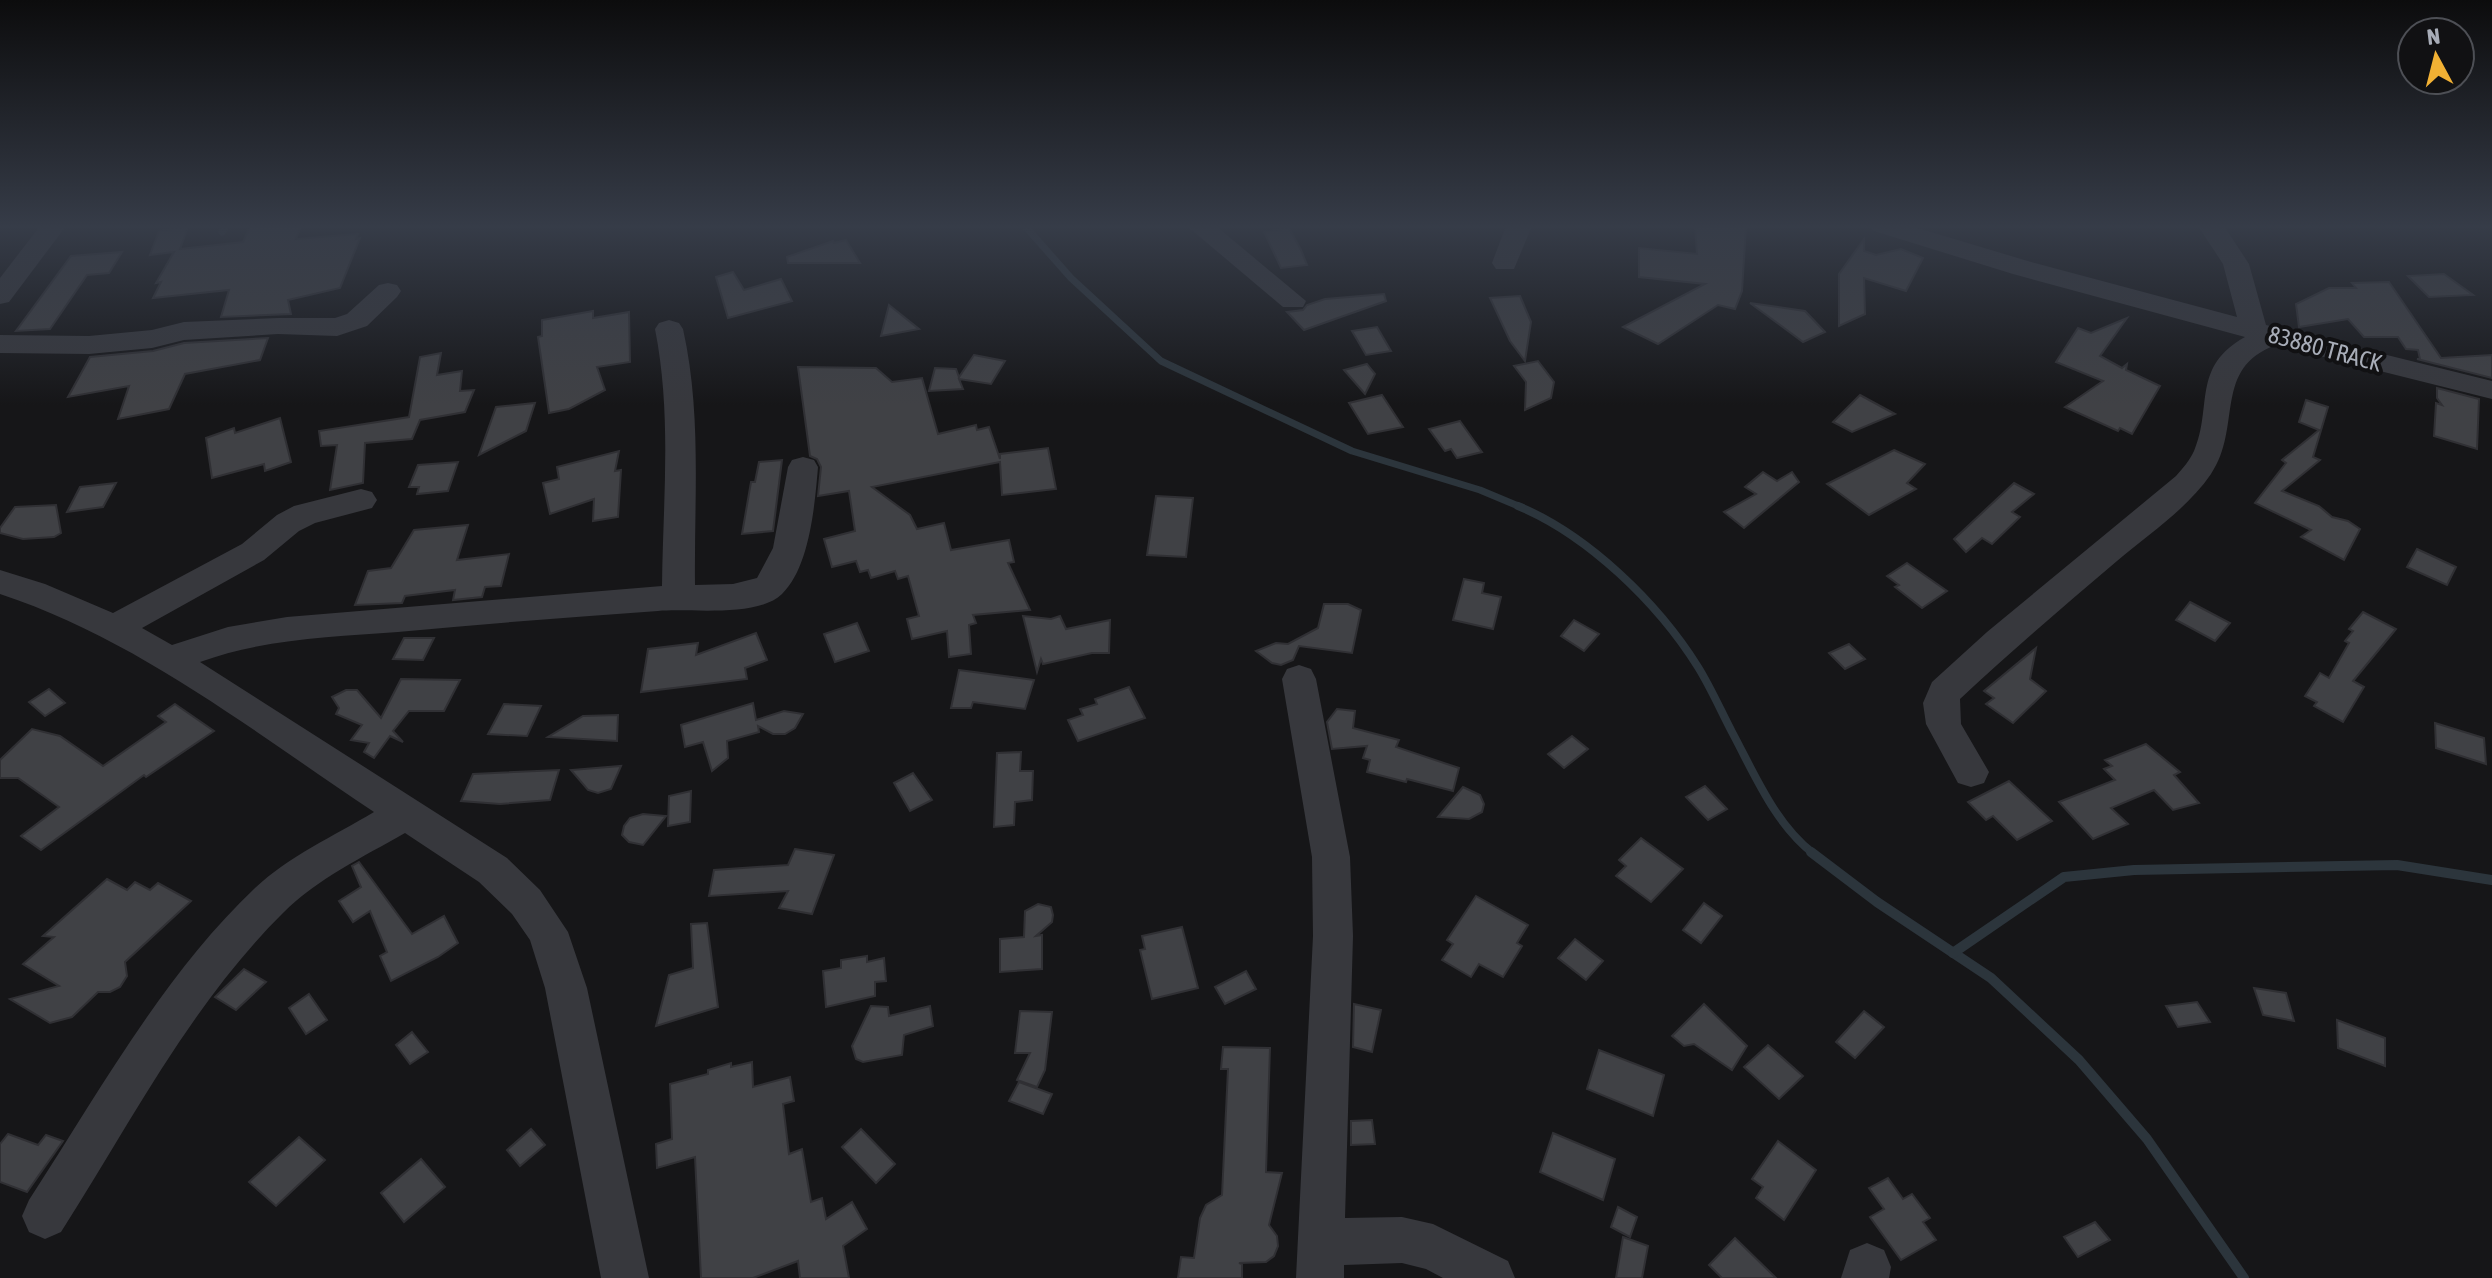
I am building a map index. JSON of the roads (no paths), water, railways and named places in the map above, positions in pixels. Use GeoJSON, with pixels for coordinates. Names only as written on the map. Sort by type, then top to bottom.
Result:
{"type":"FeatureCollection","features":[{"type":"Feature","properties":{"kind":"street"},"geometry":{"type":"LineString","coordinates":[[1274,286],[1293,301]]}},
{"type":"Feature","properties":{"kind":"street","name":"83880 TRACK"},"geometry":{"type":"LineString","coordinates":[[2088,286],[2492,390]]}},
{"type":"Feature","properties":{"kind":"street"},"geometry":{"type":"LineString","coordinates":[[1971,772],[1945,726],[1940,703],[1944,692],[1999,641],[2177,494],[2197,471],[2211,447],[2221,379],[2228,363],[2241,349],[2264,333],[2245,286]]}},
{"type":"Feature","properties":{"kind":"street"},"geometry":{"type":"LineString","coordinates":[[0,344],[89,345],[152,339],[195,330],[337,327],[357,320],[388,291]]}},
{"type":"Feature","properties":{"kind":"street"},"geometry":{"type":"LineString","coordinates":[[669,329],[683,414],[677,529],[678,596]]}},
{"type":"Feature","properties":{"kind":"street"},"geometry":{"type":"LineString","coordinates":[[171,659],[207,643],[323,625],[678,596],[753,594],[772,584],[782,566],[800,509],[803,467]]}},
{"type":"Feature","properties":{"kind":"street"},"geometry":{"type":"LineString","coordinates":[[115,628],[253,552],[288,523],[305,514],[361,500]]}},
{"type":"Feature","properties":{"kind":"street"},"geometry":{"type":"LineString","coordinates":[[0,582],[37,592],[115,628],[171,659],[493,870],[526,902],[548,932],[566,988],[625,1278]]}},
{"type":"Feature","properties":{"kind":"street"},"geometry":{"type":"LineString","coordinates":[[1299,679],[1331,857],[1333,936],[1321,1260],[1402,1240],[1433,1247],[1491,1278]]}},
{"type":"Feature","properties":{"kind":"street"},"geometry":{"type":"LineString","coordinates":[[45,1216],[198,979],[270,900],[305,872],[404,814]]}},
{"type":"Feature","properties":{"kind":"waterway"},"geometry":{"type":"LineString","coordinates":[[1079,286],[1161,361],[1352,451],[1480,490],[1523,508]]}},
{"type":"Feature","properties":{"kind":"waterway"},"geometry":{"type":"LineString","coordinates":[[1518,506],[1570,534],[1595,553],[1663,619],[1703,675],[1777,814],[1814,854]]}},
{"type":"Feature","properties":{"kind":"waterway"},"geometry":{"type":"LineString","coordinates":[[1811,852],[1877,902],[1953,953]]}},
{"type":"Feature","properties":{"kind":"waterway"},"geometry":{"type":"LineString","coordinates":[[1953,953],[2064,877],[2134,870],[2397,865],[2492,880]]}},
{"type":"Feature","properties":{"kind":"waterway"},"geometry":{"type":"LineString","coordinates":[[1953,953],[1991,978],[2079,1060],[2147,1139],[2244,1278]]}}]}
